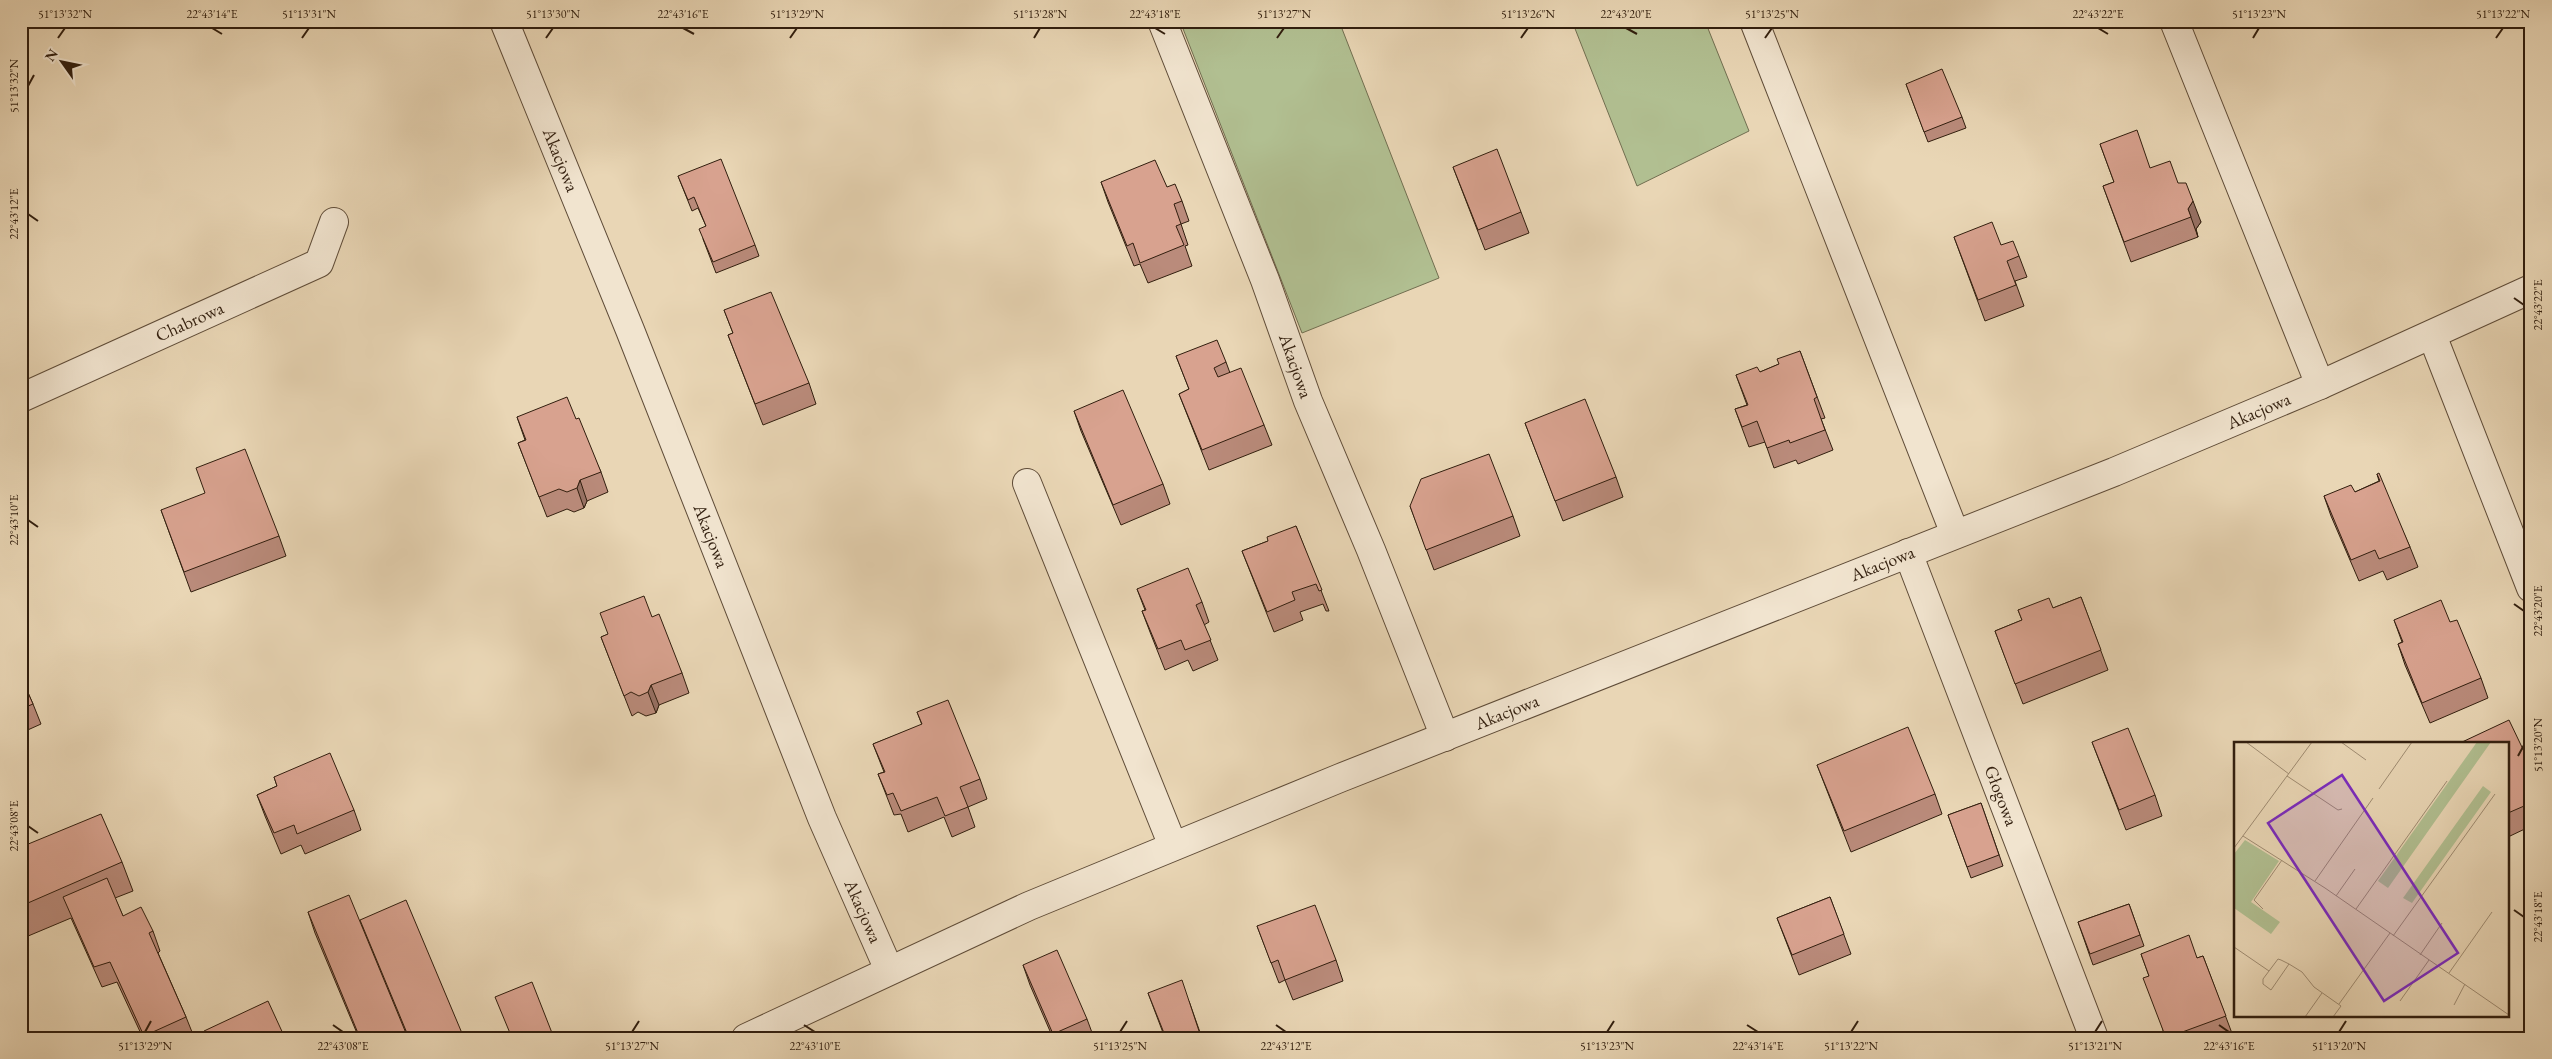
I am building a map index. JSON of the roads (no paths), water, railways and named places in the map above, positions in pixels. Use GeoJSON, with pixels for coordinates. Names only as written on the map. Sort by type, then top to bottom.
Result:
{"type":"FeatureCollection","features":[{"type":"Feature","properties":{"kind":"street","name":"Akacjowa"},"geometry":{"type":"LineString","coordinates":[[504,21],[630,330],[822,818],[889,970]]}},
{"type":"Feature","properties":{"kind":"street","name":"Akacjowa"},"geometry":{"type":"LineString","coordinates":[[1162,21],[1265,280],[1308,401],[1371,550],[1445,736]]}},
{"type":"Feature","properties":{"kind":"street"},"geometry":{"type":"LineString","coordinates":[[1754,21],[1955,534]]}},
{"type":"Feature","properties":{"kind":"street"},"geometry":{"type":"LineString","coordinates":[[2174,21],[2320,385]]}},
{"type":"Feature","properties":{"kind":"street","name":"Chabrowa"},"geometry":{"type":"LineString","coordinates":[[21,398],[319,263],[334,222]]}},
{"type":"Feature","properties":{"kind":"street","name":"Akacjowa"},"geometry":{"type":"LineString","coordinates":[[746,1038],[1029,906],[1445,736],[2114,472],[2320,385],[2531,290]]}},
{"type":"Feature","properties":{"kind":"street"},"geometry":{"type":"LineString","coordinates":[[2432,335],[2531,588]]}},
{"type":"Feature","properties":{"kind":"street"},"geometry":{"type":"LineString","coordinates":[[1027,483],[1174,846]]}},
{"type":"Feature","properties":{"kind":"street","name":"Głogowa"},"geometry":{"type":"LineString","coordinates":[[1908,553],[2094,1038]]}}]}
